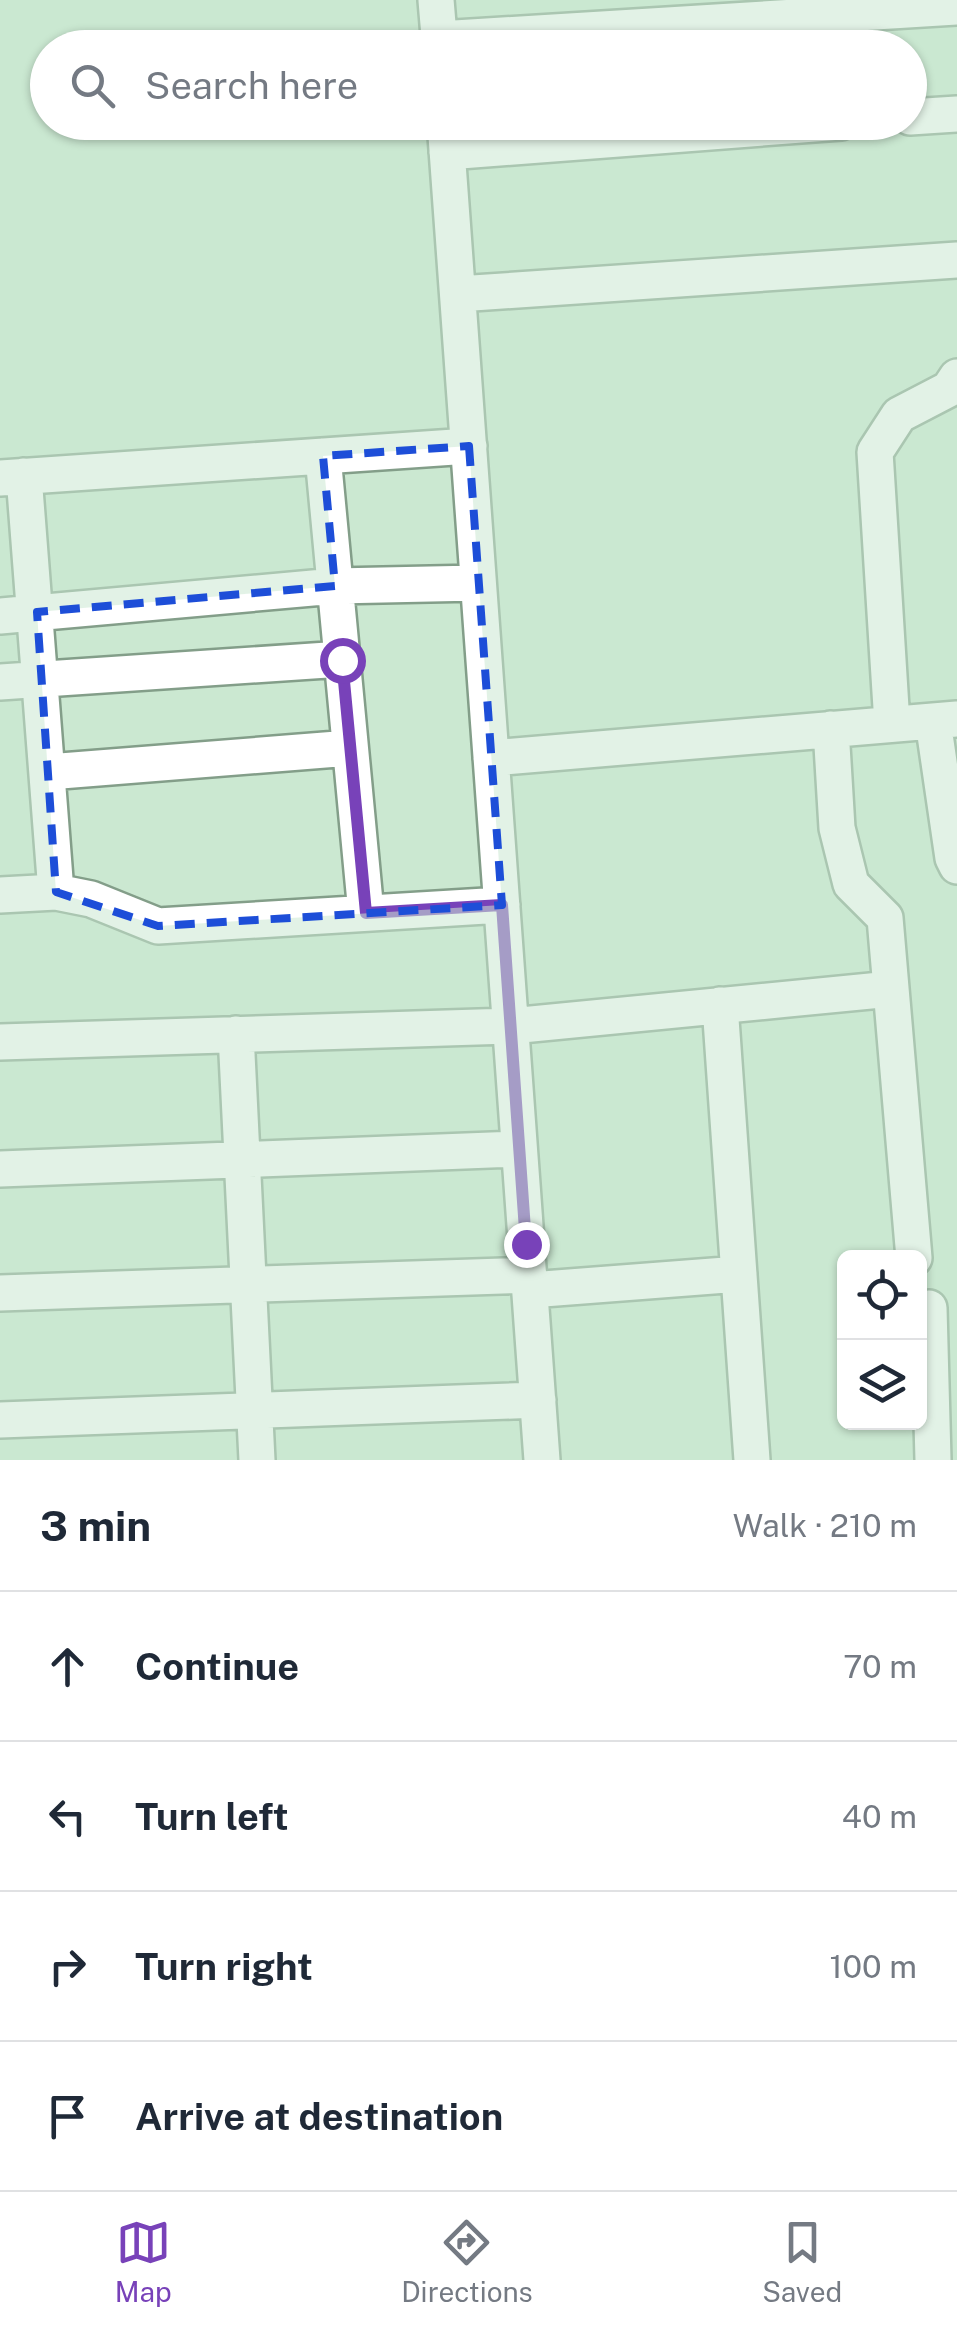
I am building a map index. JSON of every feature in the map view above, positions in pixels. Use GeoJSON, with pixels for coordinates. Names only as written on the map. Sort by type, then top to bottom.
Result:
{"type":"FeatureCollection","features":[{"type":"Feature","properties":{"kind":"street"},"geometry":{"type":"LineString","coordinates":[[436,0],[439,30]]}},
{"type":"Feature","properties":{"kind":"street"},"geometry":{"type":"LineString","coordinates":[[627,30],[957,7]]}},
{"type":"Feature","properties":{"kind":"street"},"geometry":{"type":"LineString","coordinates":[[927,116],[957,114]]}},
{"type":"Feature","properties":{"kind":"street"},"geometry":{"type":"LineString","coordinates":[[446,140],[542,1460]]}},
{"type":"Feature","properties":{"kind":"street"},"geometry":{"type":"LineString","coordinates":[[458,294],[957,260]]}},
{"type":"Feature","properties":{"kind":"street"},"geometry":{"type":"LineString","coordinates":[[892,724],[875,452],[900,415],[949,389],[957,377]]}},
{"type":"Feature","properties":{"kind":"street"},"geometry":{"type":"LineString","coordinates":[[56,892],[37,612],[12,477],[468,446]]}},
{"type":"Feature","properties":{"kind":"street"},"geometry":{"type":"LineString","coordinates":[[323,456],[366,913]]}},
{"type":"Feature","properties":{"kind":"street"},"geometry":{"type":"LineString","coordinates":[[0,616],[335,586],[478,583]]}},
{"type":"Feature","properties":{"kind":"street"},"geometry":{"type":"LineString","coordinates":[[0,682],[342,660]]}},
{"type":"Feature","properties":{"kind":"street"},"geometry":{"type":"LineString","coordinates":[[491,758],[945,719],[952,858],[957,866]]}},
{"type":"Feature","properties":{"kind":"street"},"geometry":{"type":"LineString","coordinates":[[830,729],[837,828],[851,884],[885,918],[913,1250]]}},
{"type":"Feature","properties":{"kind":"street"},"geometry":{"type":"LineString","coordinates":[[48,772],[350,748]]}},
{"type":"Feature","properties":{"kind":"street"},"geometry":{"type":"LineString","coordinates":[[0,895],[56,892],[91,899],[158,926],[502,905]]}},
{"type":"Feature","properties":{"kind":"street"},"geometry":{"type":"LineString","coordinates":[[0,1042],[511,1026],[891,988]]}},
{"type":"Feature","properties":{"kind":"street"},"geometry":{"type":"LineString","coordinates":[[720,1005],[752,1460]]}},
{"type":"Feature","properties":{"kind":"street"},"geometry":{"type":"LineString","coordinates":[[236,1034],[257,1460]]}},
{"type":"Feature","properties":{"kind":"street"},"geometry":{"type":"LineString","coordinates":[[0,1168],[519,1148]]}},
{"type":"Feature","properties":{"kind":"street"},"geometry":{"type":"LineString","coordinates":[[0,1293],[248,1284],[529,1283],[739,1274]]}},
{"type":"Feature","properties":{"kind":"street"},"geometry":{"type":"LineString","coordinates":[[933,1460],[935,1303]]}},
{"type":"Feature","properties":{"kind":"street"},"geometry":{"type":"LineString","coordinates":[[0,1420],[538,1400]]}},
{"type":"Feature","properties":{"kind":"highlighted area"},"geometry":{"type":"Polygon","coordinates":[[[469,446],[502,905],[158,926],[56,892],[37,612],[335,586],[323,456],[469,446]]]}},
{"type":"Feature","properties":{"kind":"route"},"geometry":{"type":"LineString","coordinates":[[342,660],[366,913],[502,905],[526,1244]]}}]}
